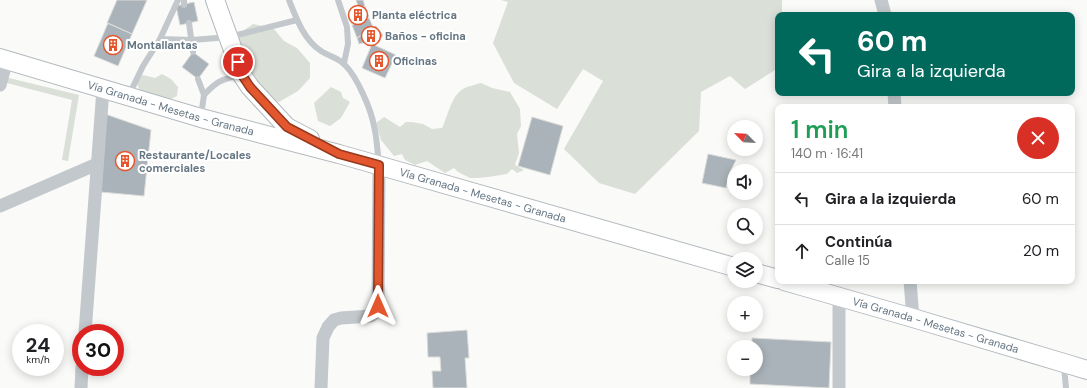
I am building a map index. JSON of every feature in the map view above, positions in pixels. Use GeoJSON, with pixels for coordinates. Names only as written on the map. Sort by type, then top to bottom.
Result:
{"type":"FeatureCollection","features":[{"type":"Feature","properties":{"kind":"main road"},"geometry":{"type":"LineString","coordinates":[[215,0],[242,75],[255,92],[287,127],[339,154]]}},
{"type":"Feature","properties":{"kind":"main road","name":"Vía Granada - Mesetas - Granada"},"geometry":{"type":"LineString","coordinates":[[4,59],[201,118],[379,165],[727,265]]}},
{"type":"Feature","properties":{"kind":"main road"},"geometry":{"type":"LineString","coordinates":[[763,275],[775,278]]}},
{"type":"Feature","properties":{"kind":"main road","name":"Vía Granada - Mesetas - Granada"},"geometry":{"type":"LineString","coordinates":[[794,284],[1087,370]]}},
{"type":"Feature","properties":{"kind":"street"},"geometry":{"type":"LineString","coordinates":[[881,0],[884,12]]}},
{"type":"Feature","properties":{"kind":"street"},"geometry":{"type":"LineString","coordinates":[[0,85],[4,59]]}},
{"type":"Feature","properties":{"kind":"street"},"geometry":{"type":"LineString","coordinates":[[86,324],[103,89]]}},
{"type":"Feature","properties":{"kind":"street"},"geometry":{"type":"LineString","coordinates":[[0,206],[98,164]]}},
{"type":"Feature","properties":{"kind":"street"},"geometry":{"type":"LineString","coordinates":[[321,388],[323,338],[328,327],[334,320],[341,318],[371,316],[376,312],[378,306],[379,165]]}},
{"type":"Feature","properties":{"kind":"street"},"geometry":{"type":"LineString","coordinates":[[910,284],[913,318]]}},
{"type":"Feature","properties":{"kind":"street"},"geometry":{"type":"LineString","coordinates":[[839,297],[839,388]]}},
{"type":"Feature","properties":{"kind":"street"},"geometry":{"type":"LineString","coordinates":[[81,388],[82,376]]}},
{"type":"Feature","properties":{"kind":"lane"},"geometry":{"type":"LineString","coordinates":[[128,96],[143,66],[160,39],[178,0]]}},
{"type":"Feature","properties":{"kind":"lane"},"geometry":{"type":"LineString","coordinates":[[289,0],[296,20],[307,38],[320,51],[344,63],[353,75],[365,98],[374,124],[379,165]]}},
{"type":"Feature","properties":{"kind":"lane"},"geometry":{"type":"LineString","coordinates":[[338,0],[347,28],[348,44],[344,63]]}},
{"type":"Feature","properties":{"kind":"lane"},"geometry":{"type":"LineString","coordinates":[[160,39],[192,40],[229,37],[296,20]]}},
{"type":"Feature","properties":{"kind":"lane"},"geometry":{"type":"LineString","coordinates":[[189,23],[193,52]]}},
{"type":"Feature","properties":{"kind":"lane"},"geometry":{"type":"LineString","coordinates":[[204,95],[213,85],[223,79],[242,75]]}},
{"type":"Feature","properties":{"kind":"lane"},"geometry":{"type":"LineString","coordinates":[[198,79],[204,95],[201,118]]}},
{"type":"Feature","properties":{"kind":"lane"},"geometry":{"type":"LineString","coordinates":[[1064,363],[1066,388]]}},
{"type":"Feature","properties":{"kind":"shaded area"},"geometry":{"type":"Polygon","coordinates":[[[501,0],[782,0],[782,12],[775,12],[775,70],[745,89],[730,76],[701,92],[699,131],[635,194],[599,183],[564,149],[603,81],[583,69],[557,109],[514,83],[493,43],[508,2],[501,0]]]}},
{"type":"Feature","properties":{"kind":"shaded area"},"geometry":{"type":"Polygon","coordinates":[[[253,24],[273,28],[284,41],[297,48],[310,63],[310,78],[298,91],[279,102],[257,93],[237,35],[253,24]]]}},
{"type":"Feature","properties":{"kind":"shaded area"},"geometry":{"type":"Polygon","coordinates":[[[162,74],[171,79],[178,87],[177,96],[163,103],[141,95],[136,80],[143,75],[155,78],[162,74]]]}},
{"type":"Feature","properties":{"kind":"shaded area"},"geometry":{"type":"Polygon","coordinates":[[[9,78],[79,95],[68,161],[62,160],[72,100],[3,82],[9,78]]]}},
{"type":"Feature","properties":{"kind":"shaded area"},"geometry":{"type":"Polygon","coordinates":[[[481,83],[492,88],[510,92],[520,109],[521,126],[517,134],[519,153],[515,165],[524,170],[517,173],[512,169],[507,174],[477,178],[470,178],[458,172],[454,168],[445,173],[427,161],[415,165],[405,160],[402,154],[394,156],[381,140],[376,123],[384,117],[400,127],[406,122],[412,122],[423,124],[432,129],[442,128],[453,101],[459,92],[467,87],[481,83]]]}},
{"type":"Feature","properties":{"kind":"shaded area"},"geometry":{"type":"Polygon","coordinates":[[[331,87],[341,92],[343,98],[350,102],[341,118],[330,126],[318,121],[314,103],[331,87]]]}},
{"type":"Feature","properties":{"kind":"building"},"geometry":{"type":"Polygon","coordinates":[[[117,0],[147,0],[132,34],[107,23],[117,0]]]}},
{"type":"Feature","properties":{"kind":"building"},"geometry":{"type":"Polygon","coordinates":[[[356,0],[363,0],[365,6],[359,9],[356,0]]]}},
{"type":"Feature","properties":{"kind":"building"},"geometry":{"type":"Polygon","coordinates":[[[194,2],[198,21],[180,25],[176,6],[194,2]]]}},
{"type":"Feature","properties":{"kind":"building","name":"Planta eléctrica"},"geometry":{"type":"Polygon","coordinates":[[[365,6],[369,17],[352,24],[348,13],[365,6]]]}},
{"type":"Feature","properties":{"kind":"building"},"geometry":{"type":"Polygon","coordinates":[[[369,18],[373,27],[357,38],[352,25],[369,18]]]}},
{"type":"Feature","properties":{"kind":"building","name":"Montallantas"},"geometry":{"type":"Polygon","coordinates":[[[108,23],[132,34],[118,66],[94,56],[108,23]]]}},
{"type":"Feature","properties":{"kind":"building","name":"Baños - oficina"},"geometry":{"type":"Polygon","coordinates":[[[376,26],[383,35],[381,38],[359,44],[357,38],[376,26]]]}},
{"type":"Feature","properties":{"kind":"building","name":"Oficinas"},"geometry":{"type":"Polygon","coordinates":[[[372,44],[396,55],[385,78],[362,68],[372,44]]]}},
{"type":"Feature","properties":{"kind":"building"},"geometry":{"type":"Polygon","coordinates":[[[193,52],[209,64],[198,79],[182,67],[193,52]]]}},
{"type":"Feature","properties":{"kind":"building","name":"Restaurante/Locales comerciales"},"geometry":{"type":"Polygon","coordinates":[[[105,114],[151,130],[144,196],[101,192],[105,114]]]}},
{"type":"Feature","properties":{"kind":"building"},"geometry":{"type":"Polygon","coordinates":[[[532,117],[563,126],[550,175],[518,166],[532,117]]]}},
{"type":"Feature","properties":{"kind":"building"},"geometry":{"type":"Polygon","coordinates":[[[708,154],[736,160],[734,164],[727,164],[726,188],[702,183],[708,154]]]}},
{"type":"Feature","properties":{"kind":"building"},"geometry":{"type":"Polygon","coordinates":[[[467,330],[469,358],[465,358],[467,388],[433,388],[432,371],[441,371],[440,357],[428,357],[427,333],[467,330]]]}},
{"type":"Feature","properties":{"kind":"building"},"geometry":{"type":"Polygon","coordinates":[[[752,338],[831,342],[829,388],[750,384],[750,376],[763,376],[763,340],[752,340],[752,338]]]}},
{"type":"Feature","properties":{"kind":"place","name":"Planta eléctrica"},"geometry":{"type":"Point","coordinates":[358,15]}},
{"type":"Feature","properties":{"kind":"place","name":"Baños - oficina"},"geometry":{"type":"Point","coordinates":[371,36]}},
{"type":"Feature","properties":{"kind":"place","name":"Montallantas"},"geometry":{"type":"Point","coordinates":[113,45]}},
{"type":"Feature","properties":{"kind":"place","name":"Oficinas"},"geometry":{"type":"Point","coordinates":[379,61]}},
{"type":"Feature","properties":{"kind":"place","name":"Restaurante/Locales comerciales"},"geometry":{"type":"Point","coordinates":[125,161]}},
{"type":"Feature","properties":{"kind":"route"},"geometry":{"type":"LineString","coordinates":[[238,62],[242,75],[250,87],[287,127],[339,154],[379,165],[378,306]]}}]}
